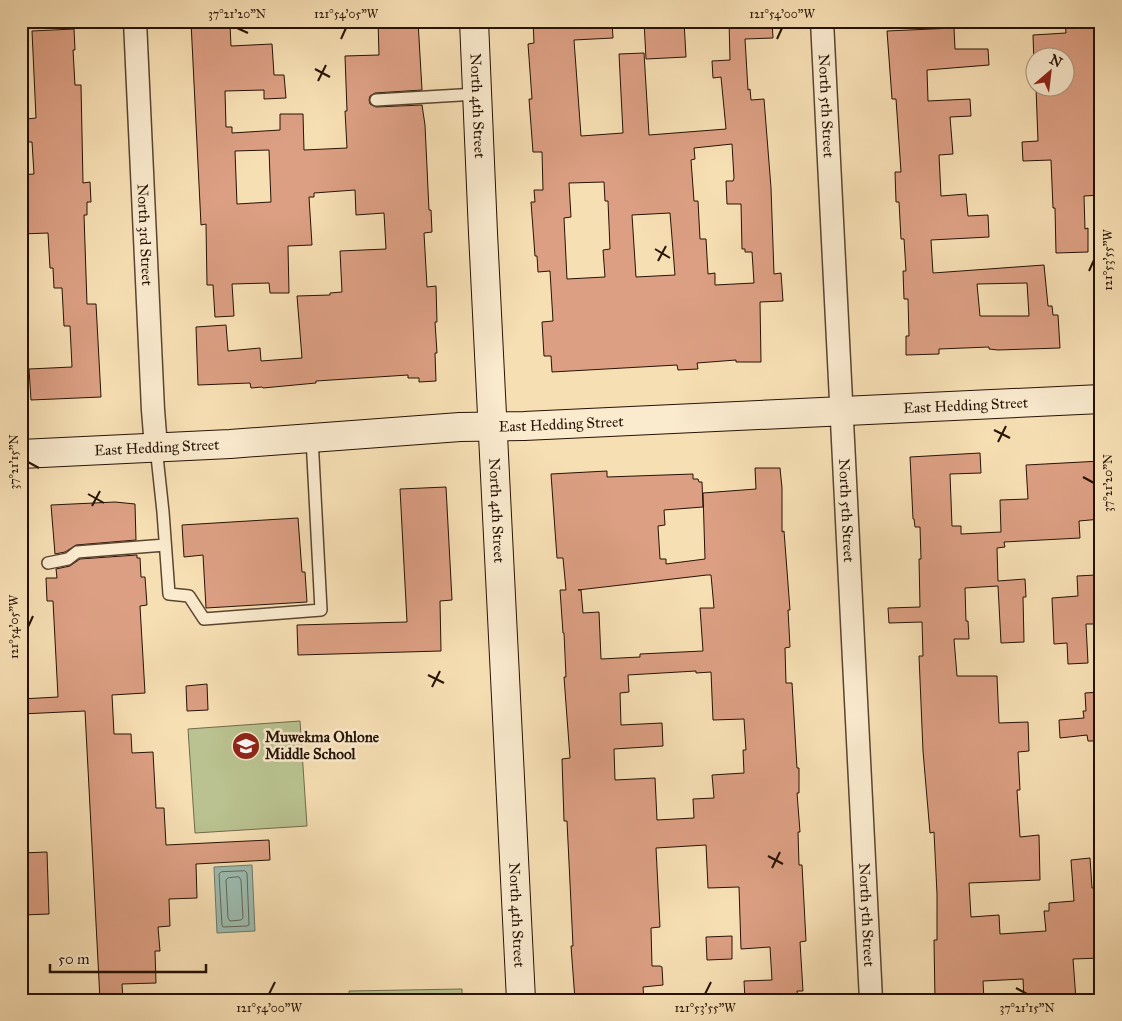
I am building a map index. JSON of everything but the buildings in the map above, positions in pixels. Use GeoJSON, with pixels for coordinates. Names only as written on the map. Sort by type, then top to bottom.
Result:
{"type":"FeatureCollection","features":[{"type":"Feature","properties":{"kind":"main road","name":"North 4th Street"},"geometry":{"type":"LineString","coordinates":[[474,21],[521,1000]]}},
{"type":"Feature","properties":{"kind":"main road","name":"East Hedding Street"},"geometry":{"type":"LineString","coordinates":[[21,454],[493,426],[530,426],[1101,399]]}},
{"type":"Feature","properties":{"kind":"street","name":"North 3rd Street"},"geometry":{"type":"LineString","coordinates":[[135,21],[156,446]]}},
{"type":"Feature","properties":{"kind":"street","name":"North 5th Street"},"geometry":{"type":"LineString","coordinates":[[822,21],[871,1000]]}},
{"type":"Feature","properties":{"kind":"lane"},"geometry":{"type":"LineString","coordinates":[[376,100],[477,94]]}},
{"type":"Feature","properties":{"kind":"lane"},"geometry":{"type":"LineString","coordinates":[[156,446],[169,594],[189,596],[204,619],[321,610],[312,438]]}},
{"type":"Feature","properties":{"kind":"lane"},"geometry":{"type":"LineString","coordinates":[[48,563],[68,559],[76,552],[165,545]]}},
{"type":"Feature","properties":{"kind":"green space"},"geometry":{"type":"Polygon","coordinates":[[[300,721],[307,826],[195,833],[188,729],[300,721]]]}},
{"type":"Feature","properties":{"kind":"green space"},"geometry":{"type":"Polygon","coordinates":[[[462,989],[462,1000],[350,1000],[349,991],[462,989]]]}},
{"type":"Feature","properties":{"kind":"water"},"geometry":{"type":"Polygon","coordinates":[[[252,865],[255,931],[217,933],[214,867],[252,865]]]}},
{"type":"Feature","properties":{"kind":"place","name":"Muwekma Ohlone Middle School"},"geometry":{"type":"Point","coordinates":[246,746]}}]}
